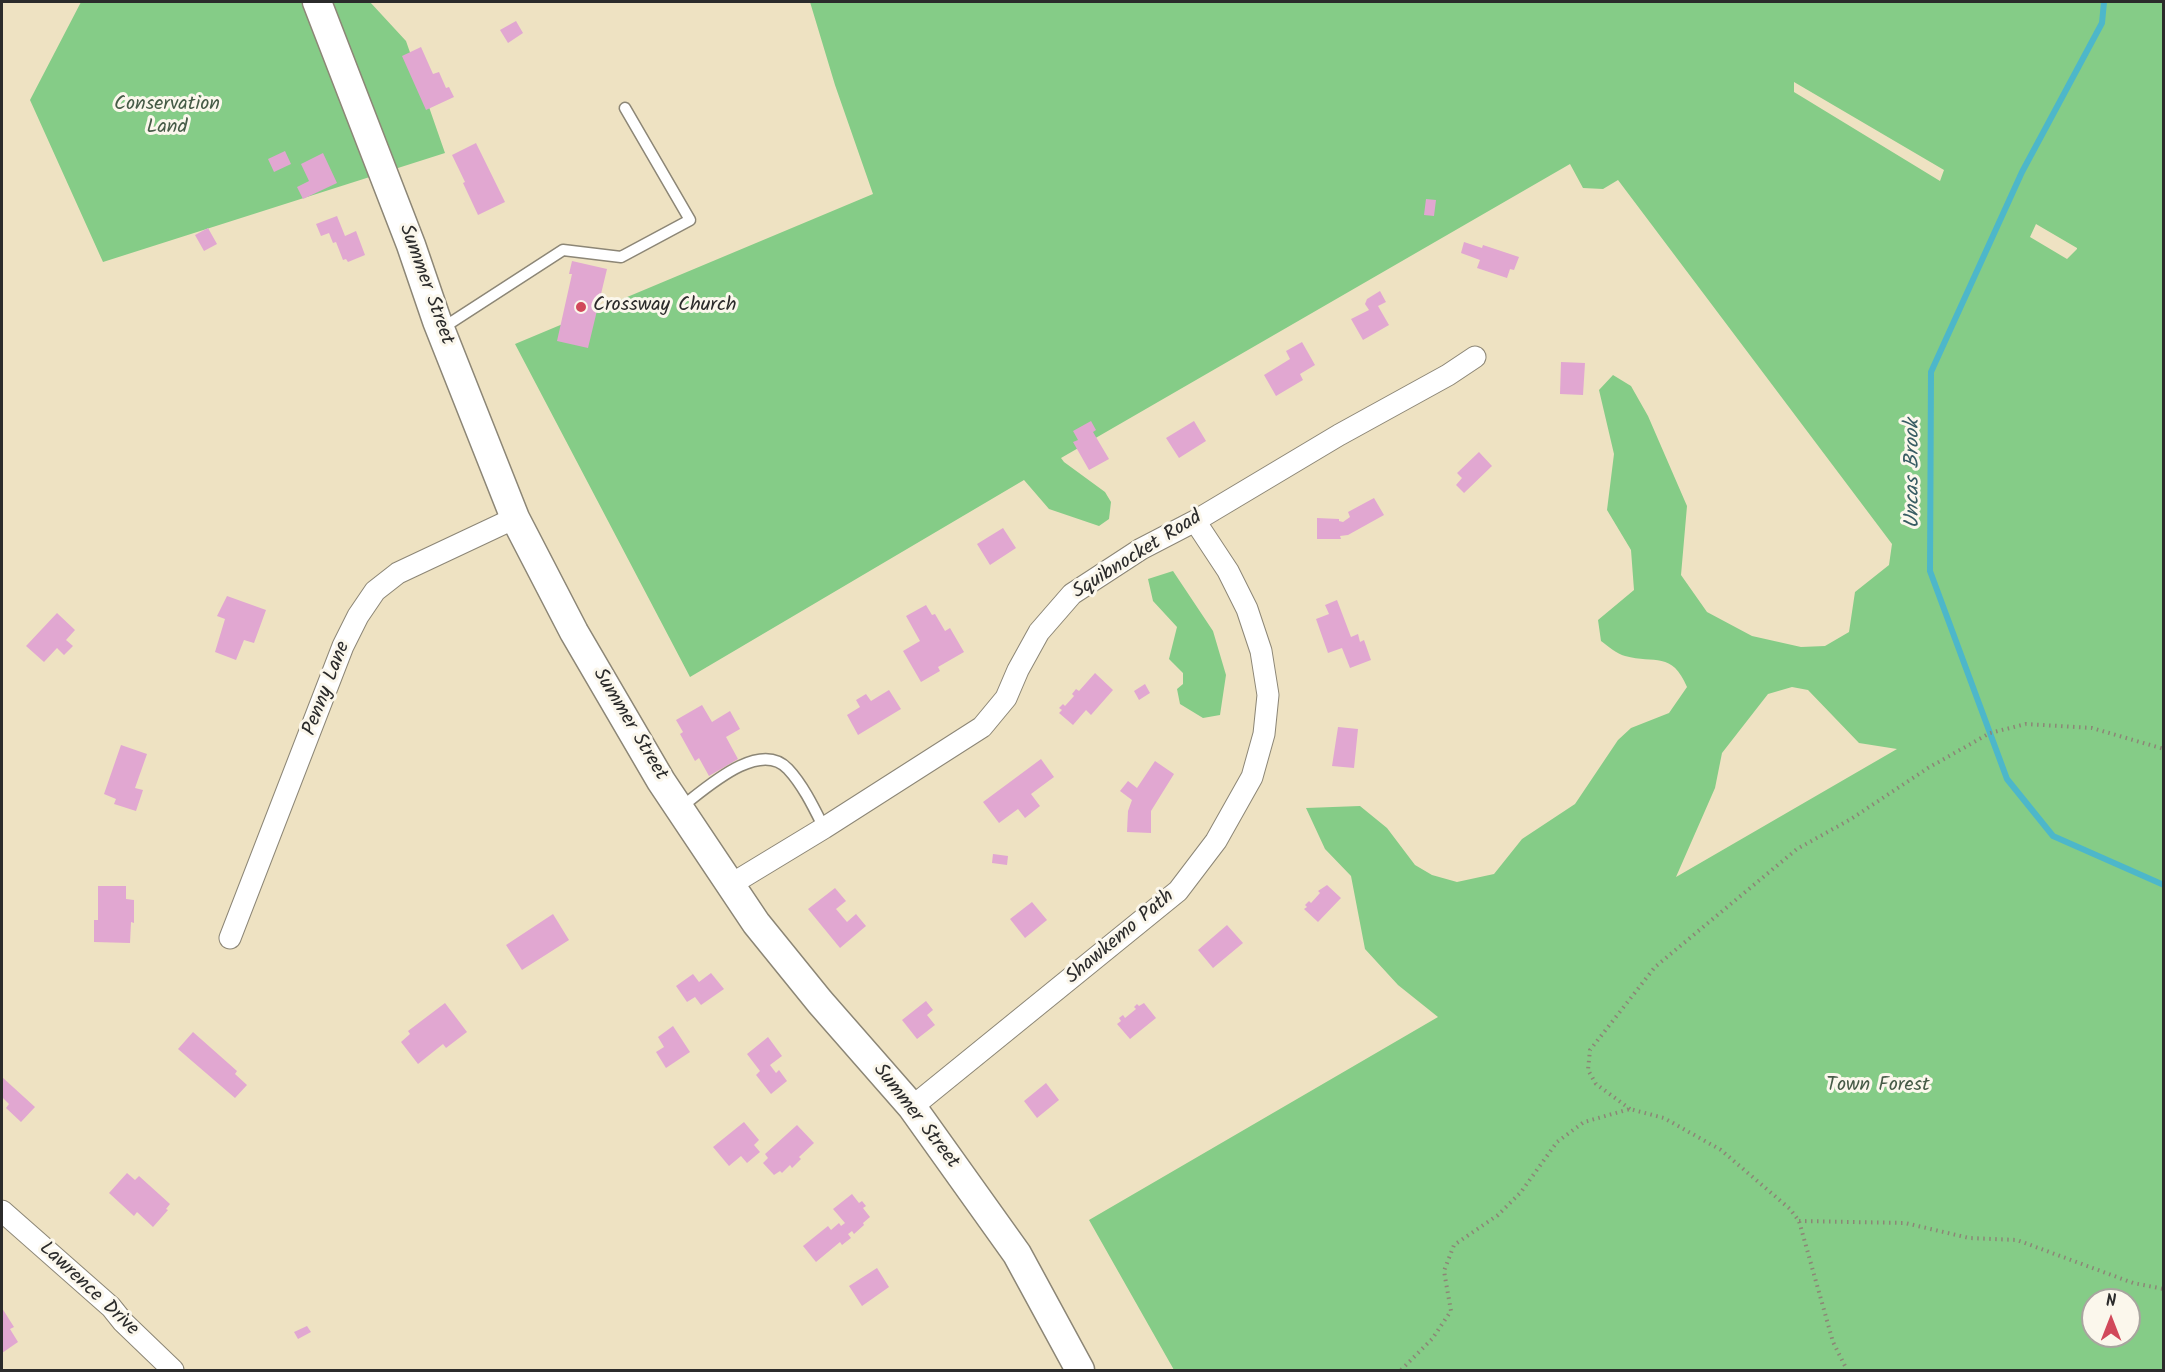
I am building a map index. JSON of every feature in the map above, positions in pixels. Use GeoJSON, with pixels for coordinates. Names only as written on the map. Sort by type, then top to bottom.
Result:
{"type":"FeatureCollection","features":[{"type":"Feature","properties":{"kind":"main road","name":"Summer Street"},"geometry":{"type":"LineString","coordinates":[[317,2],[411,245],[440,330],[515,518],[574,632],[679,808],[756,923],[820,1002],[912,1107],[1017,1254],[1080,1371]]}},
{"type":"Feature","properties":{"kind":"street","name":"Squibnocket Road"},"geometry":{"type":"LineString","coordinates":[[730,885],[982,727],[1006,698],[1039,632],[1072,594],[1141,549],[1195,521],[1339,435],[1448,375],[1475,357]]}},
{"type":"Feature","properties":{"kind":"street","name":"Penny Lane"},"geometry":{"type":"LineString","coordinates":[[230,938],[343,646],[358,616],[375,591],[398,573],[515,518]]}},
{"type":"Feature","properties":{"kind":"street","name":"Shawkemo Path"},"geometry":{"type":"LineString","coordinates":[[912,1107],[1178,891],[1216,841],[1252,777],[1264,734],[1268,695],[1261,651],[1247,609],[1228,571],[1195,521]]}},
{"type":"Feature","properties":{"kind":"street","name":"Lawrence Drive"},"geometry":{"type":"LineString","coordinates":[[2,1211],[111,1306],[123,1322],[173,1371]]}},
{"type":"Feature","properties":{"kind":"lane"},"geometry":{"type":"LineString","coordinates":[[440,330],[563,250],[621,257],[690,220],[625,108]]}},
{"type":"Feature","properties":{"kind":"lane"},"geometry":{"type":"LineString","coordinates":[[679,808],[745,763],[763,758],[787,767],[811,803],[824,828]]}},
{"type":"Feature","properties":{"kind":"path"},"geometry":{"type":"LineString","coordinates":[[1847,1371],[1833,1342],[1799,1221],[1790,1209],[1721,1150],[1664,1118],[1630,1109],[1596,1084],[1588,1070],[1590,1050],[1655,968],[1797,849],[1851,819],[1928,768],[1990,733],[2026,724],[2092,728],[2163,749]]}},
{"type":"Feature","properties":{"kind":"path"},"geometry":{"type":"LineString","coordinates":[[1401,1371],[1432,1339],[1451,1311],[1444,1271],[1454,1245],[1498,1215],[1521,1192],[1557,1142],[1584,1122],[1630,1109]]}},
{"type":"Feature","properties":{"kind":"path"},"geometry":{"type":"LineString","coordinates":[[1799,1221],[1905,1222],[1970,1238],[2017,1240],[2133,1283],[2163,1289]]}},
{"type":"Feature","properties":{"kind":"green space","name":"Conservation Land"},"geometry":{"type":"Polygon","coordinates":[[[81,2],[370,2],[406,41],[445,153],[103,262],[30,100],[81,2]]]}},
{"type":"Feature","properties":{"kind":"green space","name":"Town Forest"},"geometry":{"type":"Polygon","coordinates":[[[810,2],[2163,2],[2163,1370],[1174,1370],[1089,1220],[1438,1017],[1398,985],[1365,949],[1351,876],[1325,849],[1306,808],[1360,806],[1387,828],[1415,865],[1432,875],[1457,882],[1494,874],[1522,839],[1575,804],[1618,740],[1631,728],[1669,713],[1687,687],[1669,663],[1625,656],[1601,641],[1598,620],[1634,590],[1631,550],[1607,510],[1614,454],[1599,390],[1613,375],[1631,386],[1648,416],[1687,506],[1681,575],[1707,612],[1752,636],[1801,647],[1825,646],[1849,632],[1855,592],[1889,565],[1892,544],[1618,180],[1603,189],[1583,188],[1570,164],[1061,458],[1105,492],[1111,502],[1109,519],[1099,526],[1049,509],[1024,480],[690,677],[515,344],[873,194],[835,85],[810,2]],[[1794,82],[1794,92],[1940,181],[1944,170],[1794,82]],[[2036,224],[2030,237],[2067,259],[2077,249],[2077,248],[2036,224]],[[1792,687],[1768,694],[1722,753],[1715,788],[1676,877],[1897,749],[1859,743],[1808,690],[1792,687]]]}},
{"type":"Feature","properties":{"kind":"green space"},"geometry":{"type":"Polygon","coordinates":[[[1173,571],[1213,631],[1226,675],[1220,715],[1203,718],[1180,704],[1177,689],[1183,684],[1183,673],[1169,659],[1177,627],[1153,601],[1148,579],[1173,571]]]}},
{"type":"Feature","properties":{"kind":"building"},"geometry":{"type":"Polygon","coordinates":[[[516,21],[523,33],[508,43],[500,30],[516,21]]]}},
{"type":"Feature","properties":{"kind":"building"},"geometry":{"type":"Polygon","coordinates":[[[421,47],[433,74],[439,72],[446,88],[449,87],[454,97],[426,110],[402,56],[421,47]]]}},
{"type":"Feature","properties":{"kind":"building"},"geometry":{"type":"Polygon","coordinates":[[[476,143],[505,202],[478,215],[452,155],[476,143]]]}},
{"type":"Feature","properties":{"kind":"building"},"geometry":{"type":"Polygon","coordinates":[[[285,151],[291,164],[274,172],[268,159],[285,151]]]}},
{"type":"Feature","properties":{"kind":"building"},"geometry":{"type":"Polygon","coordinates":[[[323,153],[337,183],[303,199],[297,187],[309,181],[301,164],[323,153]]]}},
{"type":"Feature","properties":{"kind":"building"},"geometry":{"type":"Polygon","coordinates":[[[1426,199],[1436,200],[1434,216],[1424,215],[1426,199]]]}},
{"type":"Feature","properties":{"kind":"building"},"geometry":{"type":"Polygon","coordinates":[[[337,216],[345,236],[356,231],[365,255],[348,262],[346,259],[343,260],[336,242],[333,243],[329,233],[321,236],[316,224],[337,216]]]}},
{"type":"Feature","properties":{"kind":"building"},"geometry":{"type":"Polygon","coordinates":[[[208,228],[217,244],[204,251],[195,235],[208,228]]]}},
{"type":"Feature","properties":{"kind":"building"},"geometry":{"type":"Polygon","coordinates":[[[1464,242],[1482,248],[1483,245],[1519,257],[1514,270],[1510,269],[1507,278],[1477,268],[1480,260],[1461,253],[1464,242]]]}},
{"type":"Feature","properties":{"kind":"building","name":"Crossway Church"},"geometry":{"type":"Polygon","coordinates":[[[572,261],[607,269],[588,348],[557,341],[572,274],[569,274],[572,261]]]}},
{"type":"Feature","properties":{"kind":"building"},"geometry":{"type":"Polygon","coordinates":[[[1380,291],[1386,302],[1378,306],[1389,325],[1363,340],[1351,319],[1369,310],[1365,304],[1367,299],[1380,291]]]}},
{"type":"Feature","properties":{"kind":"building"},"geometry":{"type":"Polygon","coordinates":[[[1302,342],[1315,365],[1300,374],[1303,380],[1276,396],[1264,375],[1290,359],[1286,351],[1302,342]]]}},
{"type":"Feature","properties":{"kind":"building"},"geometry":{"type":"Polygon","coordinates":[[[1561,362],[1585,363],[1583,395],[1560,394],[1561,362]]]}},
{"type":"Feature","properties":{"kind":"building"},"geometry":{"type":"Polygon","coordinates":[[[1091,421],[1096,430],[1093,432],[1109,459],[1089,470],[1073,442],[1078,440],[1073,431],[1091,421]]]}},
{"type":"Feature","properties":{"kind":"building"},"geometry":{"type":"Polygon","coordinates":[[[1194,421],[1206,441],[1179,458],[1166,438],[1194,421]]]}},
{"type":"Feature","properties":{"kind":"building"},"geometry":{"type":"Polygon","coordinates":[[[1479,452],[1492,466],[1464,493],[1456,485],[1462,478],[1457,473],[1479,452]]]}},
{"type":"Feature","properties":{"kind":"building"},"geometry":{"type":"Polygon","coordinates":[[[1374,498],[1384,515],[1348,535],[1340,536],[1341,539],[1317,539],[1317,518],[1339,519],[1343,522],[1350,517],[1348,512],[1374,498]]]}},
{"type":"Feature","properties":{"kind":"building"},"geometry":{"type":"Polygon","coordinates":[[[1003,528],[1016,548],[990,565],[977,544],[1003,528]]]}},
{"type":"Feature","properties":{"kind":"building"},"geometry":{"type":"Polygon","coordinates":[[[227,596],[266,610],[254,643],[244,640],[236,660],[215,652],[225,619],[217,616],[227,596]]]}},
{"type":"Feature","properties":{"kind":"building"},"geometry":{"type":"Polygon","coordinates":[[[1337,600],[1351,637],[1358,634],[1360,642],[1364,640],[1371,660],[1350,668],[1342,648],[1328,653],[1316,619],[1329,614],[1325,605],[1337,600]]]}},
{"type":"Feature","properties":{"kind":"building"},"geometry":{"type":"Polygon","coordinates":[[[926,605],[932,615],[935,614],[945,631],[950,628],[964,652],[938,667],[940,671],[921,682],[903,651],[920,641],[906,616],[926,605]]]}},
{"type":"Feature","properties":{"kind":"building"},"geometry":{"type":"Polygon","coordinates":[[[57,613],[75,630],[66,640],[73,646],[64,655],[57,648],[44,662],[26,646],[57,613]]]}},
{"type":"Feature","properties":{"kind":"building"},"geometry":{"type":"Polygon","coordinates":[[[1095,673],[1113,690],[1091,715],[1086,710],[1073,725],[1059,713],[1062,710],[1059,708],[1063,704],[1065,706],[1074,696],[1072,694],[1076,689],[1079,691],[1095,673]]]}},
{"type":"Feature","properties":{"kind":"building"},"geometry":{"type":"Polygon","coordinates":[[[1145,684],[1150,693],[1139,700],[1134,691],[1145,684]]]}},
{"type":"Feature","properties":{"kind":"building"},"geometry":{"type":"Polygon","coordinates":[[[889,690],[901,709],[858,735],[847,715],[860,707],[856,700],[866,694],[871,701],[889,690]]]}},
{"type":"Feature","properties":{"kind":"building"},"geometry":{"type":"Polygon","coordinates":[[[702,705],[712,722],[730,711],[740,729],[726,737],[738,759],[709,776],[699,758],[695,761],[680,734],[683,732],[676,720],[702,705]]]}},
{"type":"Feature","properties":{"kind":"building"},"geometry":{"type":"Polygon","coordinates":[[[1338,727],[1358,729],[1354,768],[1332,766],[1338,727]]]}},
{"type":"Feature","properties":{"kind":"building"},"geometry":{"type":"Polygon","coordinates":[[[121,745],[147,754],[135,788],[143,790],[136,811],[114,804],[116,799],[104,794],[121,745]]]}},
{"type":"Feature","properties":{"kind":"building"},"geometry":{"type":"Polygon","coordinates":[[[1041,759],[1054,777],[1031,794],[1040,806],[1025,818],[1018,809],[999,823],[983,802],[1041,759]]]}},
{"type":"Feature","properties":{"kind":"building"},"geometry":{"type":"Polygon","coordinates":[[[1155,761],[1174,774],[1151,811],[1151,833],[1127,832],[1128,811],[1132,800],[1120,791],[1128,781],[1137,788],[1155,761]]]}},
{"type":"Feature","properties":{"kind":"building"},"geometry":{"type":"Polygon","coordinates":[[[993,854],[1008,856],[1007,865],[992,863],[993,854]]]}},
{"type":"Feature","properties":{"kind":"building"},"geometry":{"type":"Polygon","coordinates":[[[1327,885],[1341,898],[1318,922],[1304,909],[1309,901],[1311,903],[1320,893],[1318,891],[1327,885]]]}},
{"type":"Feature","properties":{"kind":"building"},"geometry":{"type":"Polygon","coordinates":[[[98,886],[126,886],[126,899],[134,900],[134,923],[131,922],[130,943],[94,942],[94,920],[98,920],[98,886]]]}},
{"type":"Feature","properties":{"kind":"building"},"geometry":{"type":"Polygon","coordinates":[[[835,888],[846,901],[836,909],[847,922],[856,914],[866,926],[840,948],[808,909],[835,888]]]}},
{"type":"Feature","properties":{"kind":"building"},"geometry":{"type":"Polygon","coordinates":[[[1032,902],[1047,920],[1025,938],[1010,919],[1032,902]]]}},
{"type":"Feature","properties":{"kind":"building"},"geometry":{"type":"Polygon","coordinates":[[[553,914],[569,940],[522,970],[506,945],[553,914]]]}},
{"type":"Feature","properties":{"kind":"building"},"geometry":{"type":"Polygon","coordinates":[[[1227,925],[1243,943],[1213,968],[1198,950],[1227,925]]]}},
{"type":"Feature","properties":{"kind":"building"},"geometry":{"type":"Polygon","coordinates":[[[711,973],[724,989],[701,1005],[695,997],[687,1002],[676,986],[693,974],[699,982],[711,973]]]}},
{"type":"Feature","properties":{"kind":"building"},"geometry":{"type":"Polygon","coordinates":[[[926,1001],[933,1010],[927,1015],[935,1025],[917,1039],[902,1020],[926,1001]]]}},
{"type":"Feature","properties":{"kind":"building"},"geometry":{"type":"Polygon","coordinates":[[[445,1003],[467,1032],[446,1048],[443,1044],[418,1064],[401,1042],[410,1034],[408,1031],[445,1003]]]}},
{"type":"Feature","properties":{"kind":"building"},"geometry":{"type":"Polygon","coordinates":[[[1144,1003],[1156,1018],[1130,1039],[1117,1024],[1121,1021],[1119,1018],[1123,1015],[1125,1018],[1136,1009],[1134,1007],[1137,1004],[1139,1006],[1144,1003]]]}},
{"type":"Feature","properties":{"kind":"building"},"geometry":{"type":"Polygon","coordinates":[[[673,1026],[690,1052],[666,1068],[656,1052],[664,1047],[658,1037],[673,1026]]]}},
{"type":"Feature","properties":{"kind":"building"},"geometry":{"type":"Polygon","coordinates":[[[193,1032],[237,1071],[235,1074],[247,1085],[235,1098],[178,1049],[193,1032]]]}},
{"type":"Feature","properties":{"kind":"building"},"geometry":{"type":"Polygon","coordinates":[[[768,1037],[782,1056],[770,1065],[776,1073],[779,1070],[787,1081],[771,1094],[756,1075],[760,1071],[747,1054],[768,1037]]]}},
{"type":"Feature","properties":{"kind":"building"},"geometry":{"type":"Polygon","coordinates":[[[2,1077],[35,1107],[21,1122],[6,1108],[9,1104],[2,1097],[2,1077]]]}},
{"type":"Feature","properties":{"kind":"building"},"geometry":{"type":"Polygon","coordinates":[[[1046,1083],[1059,1100],[1037,1118],[1024,1101],[1046,1083]]]}},
{"type":"Feature","properties":{"kind":"building"},"geometry":{"type":"Polygon","coordinates":[[[744,1122],[759,1140],[754,1145],[760,1152],[747,1163],[741,1156],[729,1166],[713,1147],[744,1122]]]}},
{"type":"Feature","properties":{"kind":"building"},"geometry":{"type":"Polygon","coordinates":[[[797,1125],[814,1143],[799,1157],[801,1159],[792,1168],[790,1165],[782,1173],[780,1171],[774,1175],[763,1163],[768,1158],[765,1154],[797,1125]]]}},
{"type":"Feature","properties":{"kind":"building"},"geometry":{"type":"Polygon","coordinates":[[[127,1173],[135,1180],[139,1176],[170,1204],[166,1209],[168,1210],[153,1227],[137,1212],[134,1216],[109,1193],[127,1173]]]}},
{"type":"Feature","properties":{"kind":"building"},"geometry":{"type":"Polygon","coordinates":[[[852,1194],[859,1203],[862,1201],[866,1206],[863,1208],[870,1217],[854,1234],[852,1231],[848,1234],[851,1238],[842,1245],[840,1242],[816,1262],[803,1246],[828,1226],[831,1230],[839,1223],[841,1226],[845,1223],[833,1209],[852,1194]]]}},
{"type":"Feature","properties":{"kind":"building"},"geometry":{"type":"Polygon","coordinates":[[[877,1268],[889,1287],[862,1306],[849,1286],[877,1268]]]}},
{"type":"Feature","properties":{"kind":"building"},"geometry":{"type":"Polygon","coordinates":[[[2,1308],[14,1327],[10,1329],[18,1342],[2,1353],[2,1308]]]}},
{"type":"Feature","properties":{"kind":"building"},"geometry":{"type":"Polygon","coordinates":[[[307,1326],[311,1332],[298,1339],[294,1332],[307,1326]]]}},
{"type":"Feature","properties":{"kind":"waterway","name":"Uncas Brook"},"geometry":{"type":"LineString","coordinates":[[2104,2],[2102,23],[2022,172],[1931,372],[1930,571],[2007,779],[2053,836],[2164,885]]}},
{"type":"Feature","properties":{"kind":"place","name":"Crossway Church"},"geometry":{"type":"Point","coordinates":[581,307]}}]}
